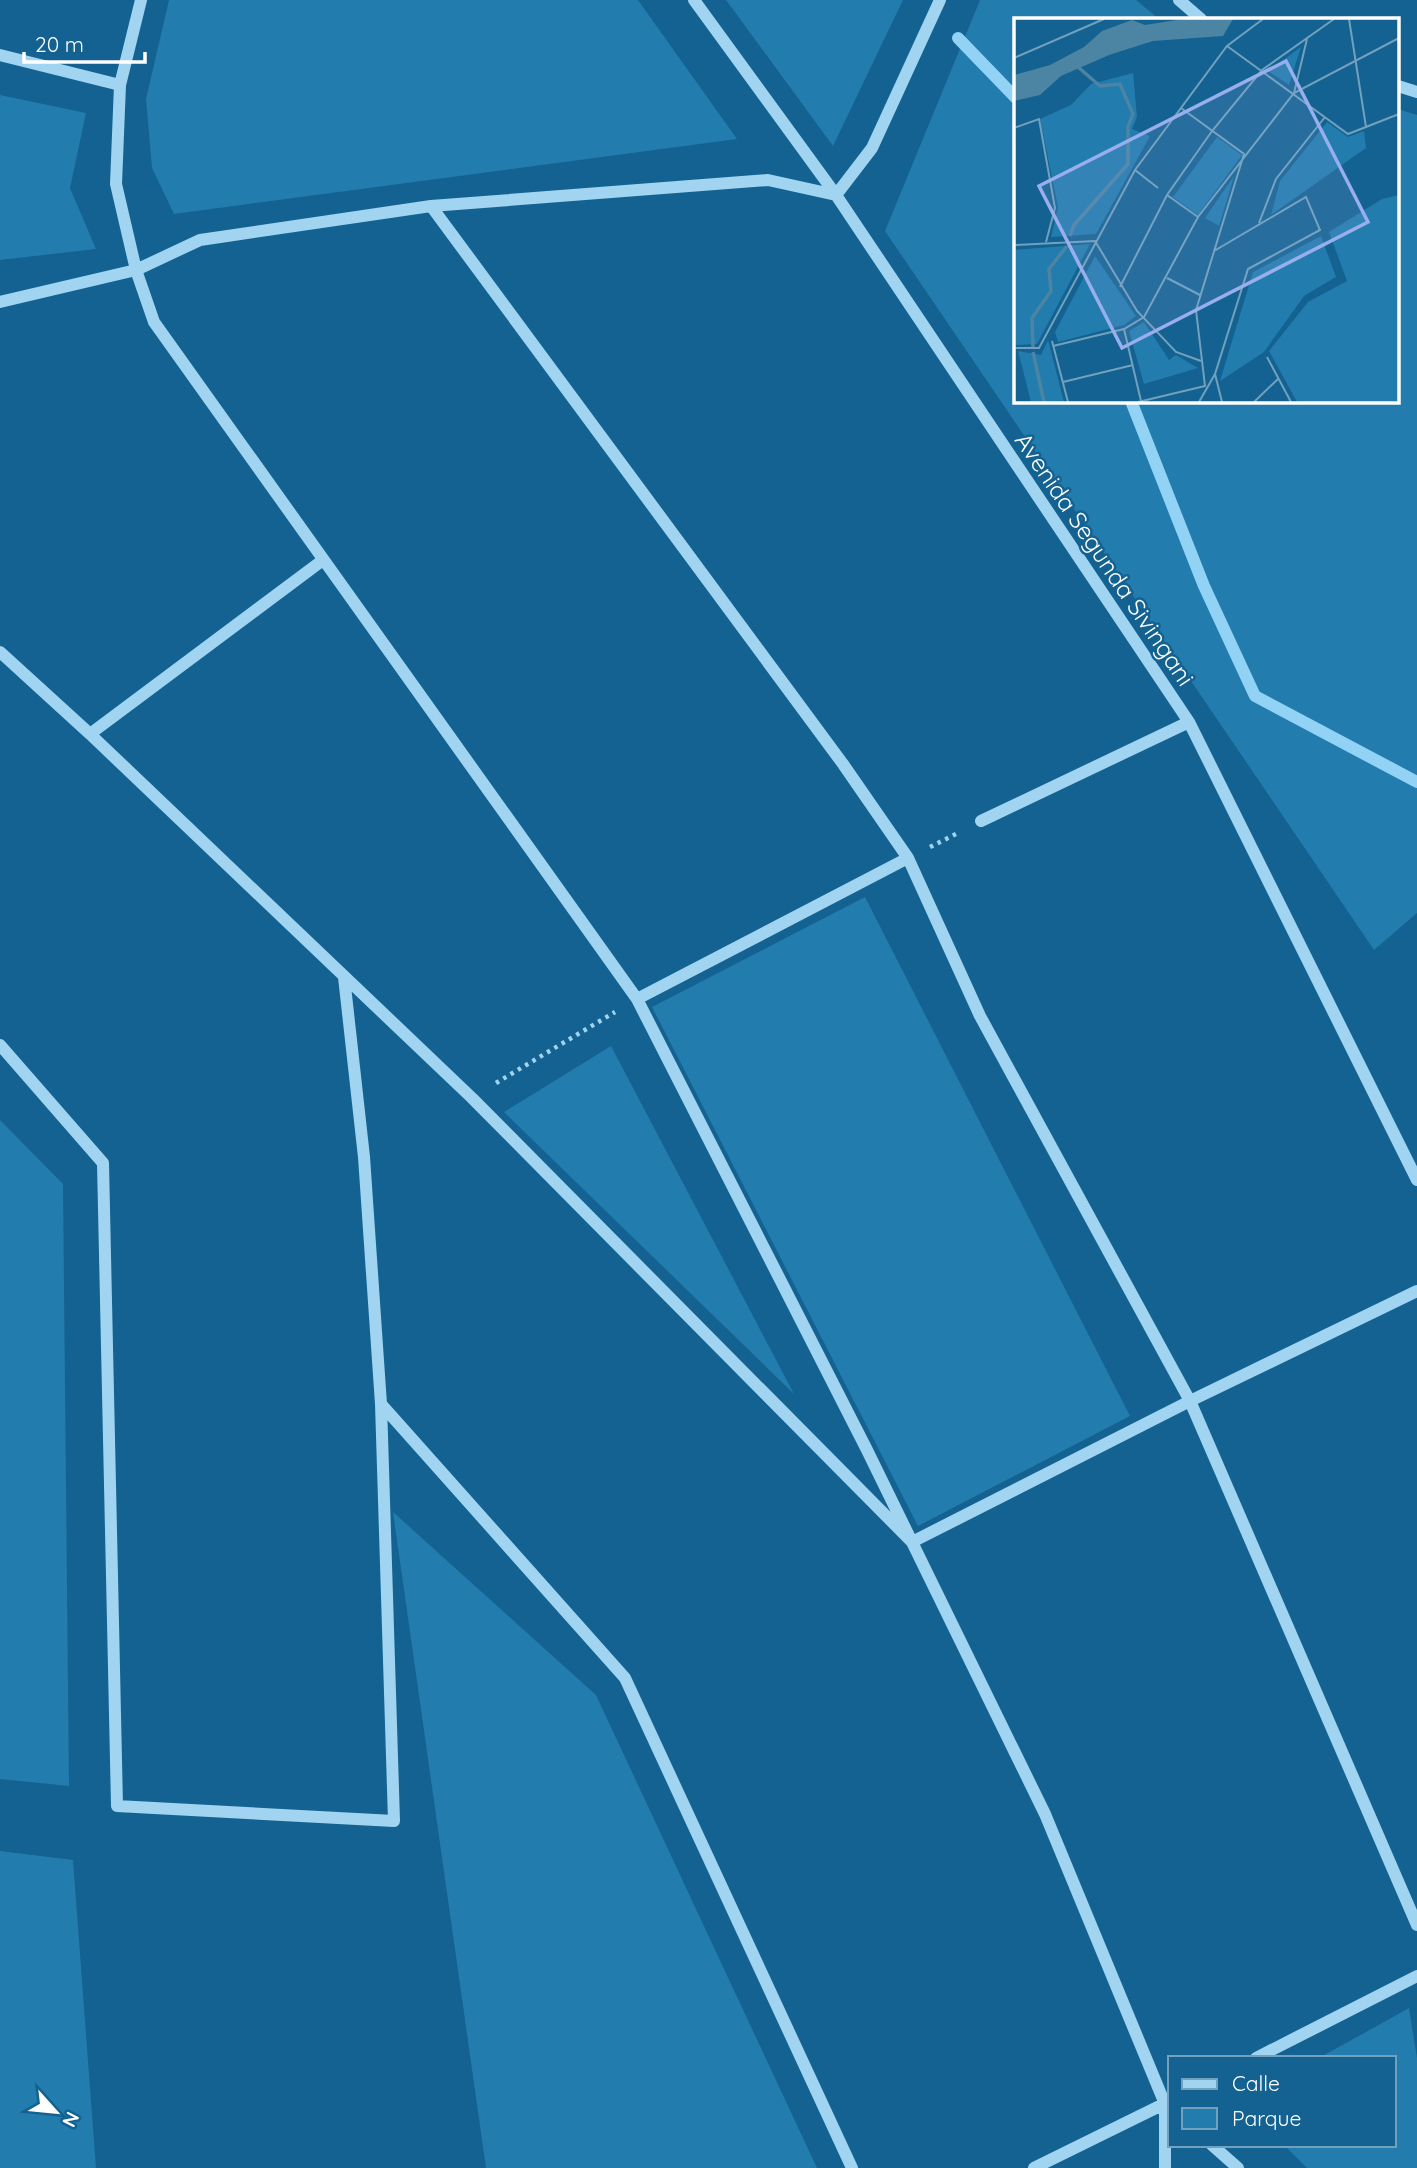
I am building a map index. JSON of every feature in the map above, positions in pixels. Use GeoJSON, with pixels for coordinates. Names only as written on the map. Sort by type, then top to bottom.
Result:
{"type":"FeatureCollection","features":[{"type":"Feature","properties":{"kind":"street"},"geometry":{"type":"LineString","coordinates":[[141,0],[120,85],[116,184],[136,271],[154,322],[636,999],[912,1542],[1045,1814],[1168,2105],[1165,2168]]}},
{"type":"Feature","properties":{"kind":"street","name":"Avenida Segunda Sivingani"},"geometry":{"type":"LineString","coordinates":[[694,0],[836,195],[1189,722],[1417,1180]]}},
{"type":"Feature","properties":{"kind":"street"},"geometry":{"type":"LineString","coordinates":[[0,302],[136,271],[200,240],[431,206],[768,180],[836,195],[872,148],[940,0]]}},
{"type":"Feature","properties":{"kind":"street"},"geometry":{"type":"LineString","coordinates":[[1179,0],[1200,18]]}},
{"type":"Feature","properties":{"kind":"street"},"geometry":{"type":"LineString","coordinates":[[0,55],[120,85]]}},
{"type":"Feature","properties":{"kind":"street"},"geometry":{"type":"LineString","coordinates":[[1400,87],[1417,92]]}},
{"type":"Feature","properties":{"kind":"street"},"geometry":{"type":"LineString","coordinates":[[431,206],[844,764],[908,858],[980,1016],[1190,1401],[1417,1925]]}},
{"type":"Feature","properties":{"kind":"street"},"geometry":{"type":"LineString","coordinates":[[90,734],[323,560]]}},
{"type":"Feature","properties":{"kind":"street"},"geometry":{"type":"LineString","coordinates":[[0,652],[90,734],[472,1098],[912,1542]]}},
{"type":"Feature","properties":{"kind":"street"},"geometry":{"type":"LineString","coordinates":[[981,821],[1189,722]]}},
{"type":"Feature","properties":{"kind":"street"},"geometry":{"type":"LineString","coordinates":[[636,999],[908,858]]}},
{"type":"Feature","properties":{"kind":"street"},"geometry":{"type":"LineString","coordinates":[[0,1045],[103,1163],[117,1806],[394,1821],[381,1404],[365,1157],[344,977]]}},
{"type":"Feature","properties":{"kind":"street"},"geometry":{"type":"LineString","coordinates":[[912,1542],[1190,1401],[1417,1292]]}},
{"type":"Feature","properties":{"kind":"street"},"geometry":{"type":"LineString","coordinates":[[381,1404],[625,1678],[852,2168]]}},
{"type":"Feature","properties":{"kind":"street"},"geometry":{"type":"LineString","coordinates":[[1260,2056],[1417,1976]]}},
{"type":"Feature","properties":{"kind":"street"},"geometry":{"type":"LineString","coordinates":[[1034,2168],[1168,2105]]}},
{"type":"Feature","properties":{"kind":"street"},"geometry":{"type":"LineString","coordinates":[[1214,2147],[1238,2168]]}},
{"type":"Feature","properties":{"kind":"path"},"geometry":{"type":"LineString","coordinates":[[908,858],[981,821]]}},
{"type":"Feature","properties":{"kind":"path"},"geometry":{"type":"LineString","coordinates":[[472,1098],[636,999]]}},
{"type":"Feature","properties":{"kind":"green space"},"geometry":{"type":"Polygon","coordinates":[[[169,0],[638,0],[737,139],[174,214],[152,168],[146,99],[169,0]]]}},
{"type":"Feature","properties":{"kind":"green space"},"geometry":{"type":"Polygon","coordinates":[[[726,0],[903,0],[833,146],[726,0]]]}},
{"type":"Feature","properties":{"kind":"green space"},"geometry":{"type":"Polygon","coordinates":[[[980,0],[1136,0],[1158,18],[1014,18],[1014,402],[1400,402],[1400,110],[1417,115],[1417,913],[1374,950],[885,231],[980,0]]]}},
{"type":"Feature","properties":{"kind":"green space"},"geometry":{"type":"Polygon","coordinates":[[[0,95],[86,113],[70,188],[96,249],[0,260],[0,95]]]}},
{"type":"Feature","properties":{"kind":"green space"},"geometry":{"type":"Polygon","coordinates":[[[865,897],[1130,1416],[918,1526],[652,1007],[865,897]]]}},
{"type":"Feature","properties":{"kind":"green space"},"geometry":{"type":"Polygon","coordinates":[[[611,1046],[794,1394],[504,1112],[611,1046]]]}},
{"type":"Feature","properties":{"kind":"green space"},"geometry":{"type":"Polygon","coordinates":[[[0,1120],[63,1184],[69,1786],[0,1779],[0,1120]]]}},
{"type":"Feature","properties":{"kind":"green space"},"geometry":{"type":"Polygon","coordinates":[[[393,1512],[596,1695],[817,2168],[486,2168],[393,1512]]]}},
{"type":"Feature","properties":{"kind":"green space"},"geometry":{"type":"Polygon","coordinates":[[[0,1851],[73,1860],[96,2168],[0,2168],[0,1851]]]}},
{"type":"Feature","properties":{"kind":"green space"},"geometry":{"type":"Polygon","coordinates":[[[1409,2008],[1417,2058],[1417,2168],[1307,2168],[1286,2147],[1396,2147],[1396,2056],[1323,2056],[1409,2008]]]}},
{"type":"Feature","properties":{"kind":"waterway"},"geometry":{"type":"LineString","coordinates":[[958,38],[1014,96]]}},
{"type":"Feature","properties":{"kind":"waterway"},"geometry":{"type":"LineString","coordinates":[[1131,402],[1204,586],[1255,696],[1417,782]]}}]}
